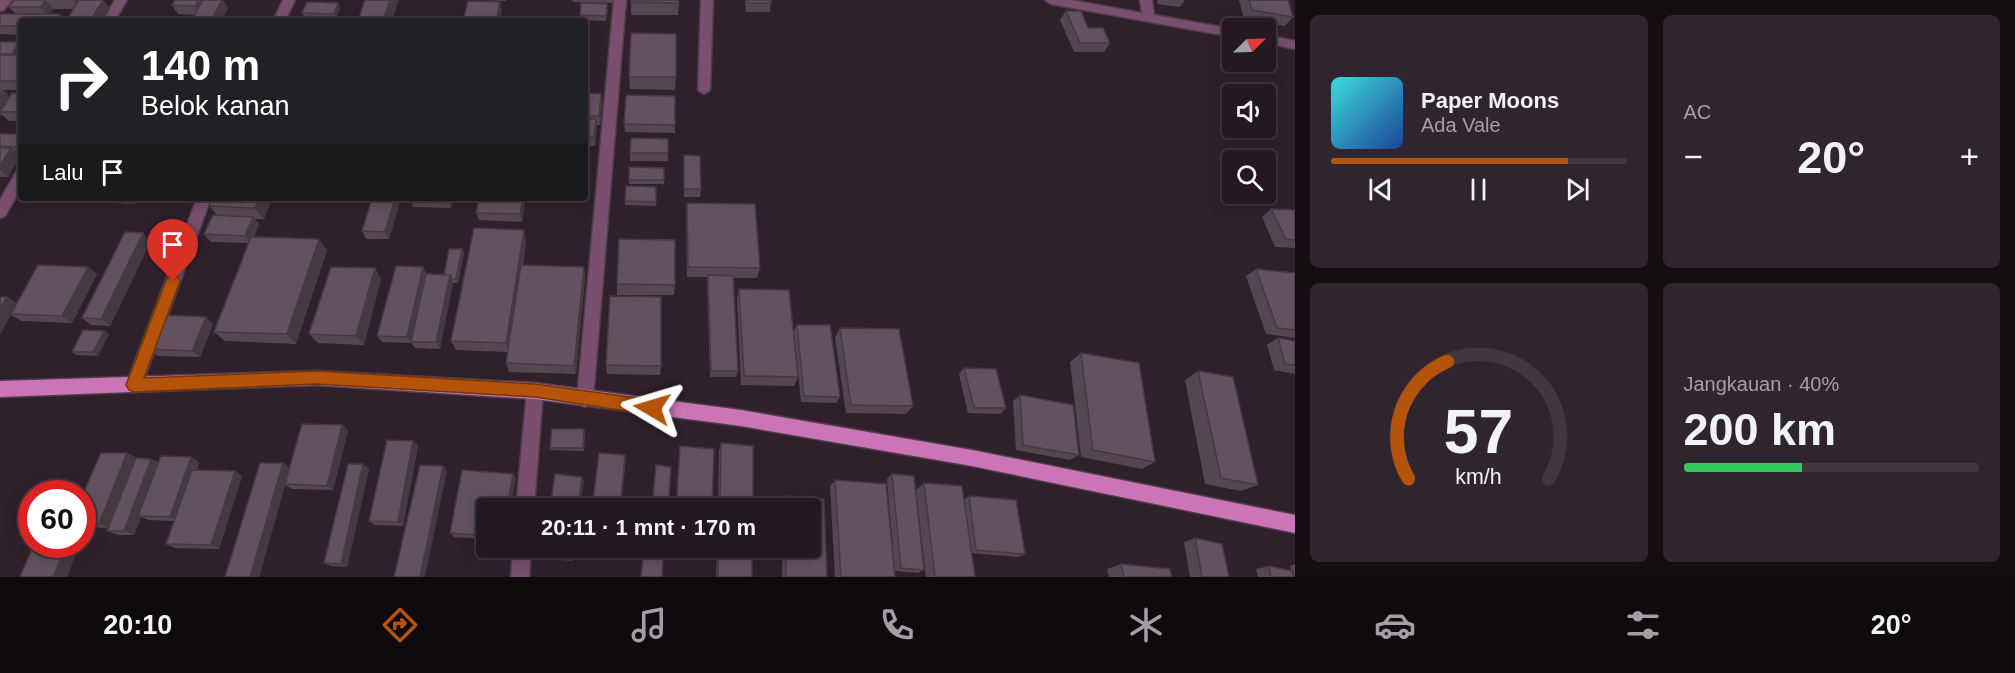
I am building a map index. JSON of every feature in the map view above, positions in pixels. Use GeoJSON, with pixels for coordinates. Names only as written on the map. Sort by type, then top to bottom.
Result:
{"type":"FeatureCollection","features":[{"type":"Feature","properties":{"kind":"main road"},"geometry":{"type":"LineString","coordinates":[[0,389],[316,378],[535,391],[741,418],[972,458],[1295,524]]}},
{"type":"Feature","properties":{"kind":"street"},"geometry":{"type":"LineString","coordinates":[[0,8],[6,0]]}},
{"type":"Feature","properties":{"kind":"street"},"geometry":{"type":"LineString","coordinates":[[111,18],[121,0]]}},
{"type":"Feature","properties":{"kind":"street"},"geometry":{"type":"LineString","coordinates":[[280,18],[289,0]]}},
{"type":"Feature","properties":{"kind":"street"},"geometry":{"type":"LineString","coordinates":[[585,399],[620,0]]}},
{"type":"Feature","properties":{"kind":"street"},"geometry":{"type":"LineString","coordinates":[[704,90],[707,0]]}},
{"type":"Feature","properties":{"kind":"street"},"geometry":{"type":"LineString","coordinates":[[1051,0],[1222,31]]}},
{"type":"Feature","properties":{"kind":"street"},"geometry":{"type":"LineString","coordinates":[[1146,0],[1148,16]]}},
{"type":"Feature","properties":{"kind":"street"},"geometry":{"type":"LineString","coordinates":[[1276,41],[1295,45]]}},
{"type":"Feature","properties":{"kind":"street"},"geometry":{"type":"LineString","coordinates":[[0,212],[18,181]]}},
{"type":"Feature","properties":{"kind":"street"},"geometry":{"type":"LineString","coordinates":[[134,385],[203,201]]}},
{"type":"Feature","properties":{"kind":"street"},"geometry":{"type":"LineString","coordinates":[[526,498],[535,391]]}},
{"type":"Feature","properties":{"kind":"street"},"geometry":{"type":"LineString","coordinates":[[520,577],[521,558]]}},
{"type":"Feature","properties":{"kind":"building"},"geometry":{"type":"Polygon","coordinates":[[[14,0],[45,0],[41,7],[9,7],[14,0]]]}},
{"type":"Feature","properties":{"kind":"building"},"geometry":{"type":"Polygon","coordinates":[[[79,0],[103,0],[92,18],[68,18],[79,0]]]}},
{"type":"Feature","properties":{"kind":"building"},"geometry":{"type":"Polygon","coordinates":[[[175,0],[198,0],[195,6],[172,5],[175,0]]]}},
{"type":"Feature","properties":{"kind":"building"},"geometry":{"type":"Polygon","coordinates":[[[203,0],[222,0],[212,18],[193,18],[203,0]]]}},
{"type":"Feature","properties":{"kind":"building"},"geometry":{"type":"Polygon","coordinates":[[[365,0],[390,0],[384,18],[359,18],[365,0]]]}},
{"type":"Feature","properties":{"kind":"building"},"geometry":{"type":"Polygon","coordinates":[[[631,0],[678,0],[679,3],[631,2],[631,0]]]}},
{"type":"Feature","properties":{"kind":"building"},"geometry":{"type":"Polygon","coordinates":[[[747,0],[771,0],[771,3],[747,3],[747,0]]]}},
{"type":"Feature","properties":{"kind":"building"},"geometry":{"type":"Polygon","coordinates":[[[1249,0],[1288,0],[1293,17],[1252,10],[1249,0]]]}},
{"type":"Feature","properties":{"kind":"building"},"geometry":{"type":"Polygon","coordinates":[[[468,1],[500,2],[497,18],[464,18],[468,1]]]}},
{"type":"Feature","properties":{"kind":"building"},"geometry":{"type":"Polygon","coordinates":[[[307,2],[338,3],[334,14],[302,13],[307,2]]]}},
{"type":"Feature","properties":{"kind":"building"},"geometry":{"type":"Polygon","coordinates":[[[581,3],[607,4],[606,16],[580,15],[581,3]]]}},
{"type":"Feature","properties":{"kind":"building"},"geometry":{"type":"Polygon","coordinates":[[[1066,11],[1081,11],[1088,28],[1103,28],[1110,43],[1080,43],[1066,11]]]}},
{"type":"Feature","properties":{"kind":"building"},"geometry":{"type":"Polygon","coordinates":[[[0,14],[60,14],[58,18],[18,18],[18,26],[0,26],[0,14]]]}},
{"type":"Feature","properties":{"kind":"building"},"geometry":{"type":"Polygon","coordinates":[[[631,33],[676,34],[676,77],[629,77],[631,33]]]}},
{"type":"Feature","properties":{"kind":"building"},"geometry":{"type":"Polygon","coordinates":[[[0,42],[18,42],[12,54],[0,54],[0,42]]]}},
{"type":"Feature","properties":{"kind":"building"},"geometry":{"type":"Polygon","coordinates":[[[0,55],[18,55],[16,81],[0,81],[0,55]]]}},
{"type":"Feature","properties":{"kind":"building"},"geometry":{"type":"Polygon","coordinates":[[[12,93],[18,93],[18,112],[0,112],[12,93]]]}},
{"type":"Feature","properties":{"kind":"building"},"geometry":{"type":"Polygon","coordinates":[[[588,93],[601,94],[599,116],[588,116],[588,93]]]}},
{"type":"Feature","properties":{"kind":"building"},"geometry":{"type":"Polygon","coordinates":[[[626,95],[675,96],[675,125],[624,124],[626,95]]]}},
{"type":"Feature","properties":{"kind":"building"},"geometry":{"type":"Polygon","coordinates":[[[588,119],[596,119],[594,137],[588,137],[588,119]]]}},
{"type":"Feature","properties":{"kind":"building"},"geometry":{"type":"Polygon","coordinates":[[[0,134],[18,134],[18,147],[0,146],[0,134]]]}},
{"type":"Feature","properties":{"kind":"building"},"geometry":{"type":"Polygon","coordinates":[[[631,138],[668,139],[668,153],[630,153],[631,138]]]}},
{"type":"Feature","properties":{"kind":"building"},"geometry":{"type":"Polygon","coordinates":[[[0,148],[11,148],[0,166],[0,148]]]}},
{"type":"Feature","properties":{"kind":"building"},"geometry":{"type":"Polygon","coordinates":[[[684,155],[700,156],[701,189],[684,189],[684,155]]]}},
{"type":"Feature","properties":{"kind":"building"},"geometry":{"type":"Polygon","coordinates":[[[629,167],[664,168],[664,180],[629,180],[629,167]]]}},
{"type":"Feature","properties":{"kind":"building"},"geometry":{"type":"Polygon","coordinates":[[[626,186],[656,187],[656,202],[625,201],[626,186]]]}},
{"type":"Feature","properties":{"kind":"building"},"geometry":{"type":"Polygon","coordinates":[[[212,201],[258,201],[255,208],[209,206],[212,201]]]}},
{"type":"Feature","properties":{"kind":"building"},"geometry":{"type":"Polygon","coordinates":[[[371,201],[394,201],[385,232],[362,231],[371,201]]]}},
{"type":"Feature","properties":{"kind":"building"},"geometry":{"type":"Polygon","coordinates":[[[478,201],[522,201],[520,214],[476,213],[478,201]]]}},
{"type":"Feature","properties":{"kind":"building"},"geometry":{"type":"Polygon","coordinates":[[[687,203],[755,204],[760,268],[688,267],[687,203]]]}},
{"type":"Feature","properties":{"kind":"building"},"geometry":{"type":"Polygon","coordinates":[[[1271,209],[1295,210],[1295,240],[1286,239],[1271,209]]]}},
{"type":"Feature","properties":{"kind":"building"},"geometry":{"type":"Polygon","coordinates":[[[213,215],[253,217],[245,236],[204,234],[213,215]]]}},
{"type":"Feature","properties":{"kind":"building"},"geometry":{"type":"Polygon","coordinates":[[[474,228],[524,230],[506,343],[451,341],[474,228]]]}},
{"type":"Feature","properties":{"kind":"building"},"geometry":{"type":"Polygon","coordinates":[[[125,232],[143,233],[101,319],[82,318],[125,232]]]}},
{"type":"Feature","properties":{"kind":"building"},"geometry":{"type":"Polygon","coordinates":[[[251,237],[319,239],[287,334],[214,332],[251,237]]]}},
{"type":"Feature","properties":{"kind":"building"},"geometry":{"type":"Polygon","coordinates":[[[619,239],[675,240],[675,285],[617,284],[619,239]]]}},
{"type":"Feature","properties":{"kind":"building"},"geometry":{"type":"Polygon","coordinates":[[[449,249],[462,249],[456,279],[452,279],[450,275],[444,275],[449,249]]]}},
{"type":"Feature","properties":{"kind":"building"},"geometry":{"type":"Polygon","coordinates":[[[38,265],[88,267],[62,316],[11,314],[38,265]]]}},
{"type":"Feature","properties":{"kind":"building"},"geometry":{"type":"Polygon","coordinates":[[[521,265],[584,267],[574,366],[506,363],[521,265]]]}},
{"type":"Feature","properties":{"kind":"building"},"geometry":{"type":"Polygon","coordinates":[[[396,266],[423,267],[407,337],[377,336],[396,266]]]}},
{"type":"Feature","properties":{"kind":"building"},"geometry":{"type":"Polygon","coordinates":[[[331,267],[375,268],[356,336],[309,334],[331,267]]]}},
{"type":"Feature","properties":{"kind":"building"},"geometry":{"type":"Polygon","coordinates":[[[1256,269],[1295,273],[1295,330],[1277,328],[1256,269]]]}},
{"type":"Feature","properties":{"kind":"building"},"geometry":{"type":"Polygon","coordinates":[[[426,274],[450,275],[436,342],[411,342],[426,274]]]}},
{"type":"Feature","properties":{"kind":"building"},"geometry":{"type":"Polygon","coordinates":[[[708,275],[733,276],[738,371],[711,371],[708,275]]]}},
{"type":"Feature","properties":{"kind":"building"},"geometry":{"type":"Polygon","coordinates":[[[739,289],[789,290],[798,377],[744,376],[739,289]]]}},
{"type":"Feature","properties":{"kind":"building"},"geometry":{"type":"Polygon","coordinates":[[[610,296],[661,297],[661,366],[606,365],[610,296]]]}},
{"type":"Feature","properties":{"kind":"building"},"geometry":{"type":"Polygon","coordinates":[[[0,297],[7,297],[0,309],[0,297]]]}},
{"type":"Feature","properties":{"kind":"building"},"geometry":{"type":"Polygon","coordinates":[[[164,315],[206,317],[192,351],[149,349],[164,315]]]}},
{"type":"Feature","properties":{"kind":"building"},"geometry":{"type":"Polygon","coordinates":[[[797,325],[830,325],[840,397],[804,396],[797,325]]]}},
{"type":"Feature","properties":{"kind":"building"},"geometry":{"type":"Polygon","coordinates":[[[840,328],[899,329],[913,406],[851,405],[840,328]]]}},
{"type":"Feature","properties":{"kind":"building"},"geometry":{"type":"Polygon","coordinates":[[[83,330],[104,331],[93,352],[72,352],[83,330]]]}},
{"type":"Feature","properties":{"kind":"building"},"geometry":{"type":"Polygon","coordinates":[[[1278,338],[1295,341],[1295,365],[1285,364],[1278,338]]]}},
{"type":"Feature","properties":{"kind":"building"},"geometry":{"type":"Polygon","coordinates":[[[1081,353],[1139,363],[1155,462],[1093,450],[1081,353]]]}},
{"type":"Feature","properties":{"kind":"building"},"geometry":{"type":"Polygon","coordinates":[[[964,368],[996,369],[1006,408],[974,408],[964,368]]]}},
{"type":"Feature","properties":{"kind":"building"},"geometry":{"type":"Polygon","coordinates":[[[1198,371],[1233,377],[1258,485],[1221,478],[1198,371]]]}},
{"type":"Feature","properties":{"kind":"building"},"geometry":{"type":"Polygon","coordinates":[[[1020,395],[1073,405],[1079,455],[1023,445],[1020,395]]]}},
{"type":"Feature","properties":{"kind":"building"},"geometry":{"type":"Polygon","coordinates":[[[302,424],[342,425],[327,486],[285,484],[302,424]]]}},
{"type":"Feature","properties":{"kind":"building"},"geometry":{"type":"Polygon","coordinates":[[[552,429],[584,429],[583,448],[550,448],[552,429]]]}},
{"type":"Feature","properties":{"kind":"building"},"geometry":{"type":"Polygon","coordinates":[[[387,440],[413,441],[398,522],[369,521],[387,440]]]}},
{"type":"Feature","properties":{"kind":"building"},"geometry":{"type":"Polygon","coordinates":[[[721,443],[753,446],[753,498],[720,498],[721,443]]]}},
{"type":"Feature","properties":{"kind":"building"},"geometry":{"type":"Polygon","coordinates":[[[680,446],[714,449],[712,498],[677,498],[680,446]]]}},
{"type":"Feature","properties":{"kind":"building"},"geometry":{"type":"Polygon","coordinates":[[[101,453],[127,453],[99,524],[96,524],[96,480],[89,480],[101,453]]]}},
{"type":"Feature","properties":{"kind":"building"},"geometry":{"type":"Polygon","coordinates":[[[599,453],[625,455],[621,498],[593,498],[599,453]]]}},
{"type":"Feature","properties":{"kind":"building"},"geometry":{"type":"Polygon","coordinates":[[[161,456],[191,457],[170,517],[138,516],[161,456]]]}},
{"type":"Feature","properties":{"kind":"building"},"geometry":{"type":"Polygon","coordinates":[[[136,458],[151,459],[124,531],[107,531],[136,458]]]}},
{"type":"Feature","properties":{"kind":"building"},"geometry":{"type":"Polygon","coordinates":[[[260,463],[283,463],[250,577],[225,577],[260,463]]]}},
{"type":"Feature","properties":{"kind":"building"},"geometry":{"type":"Polygon","coordinates":[[[348,464],[363,464],[341,564],[324,563],[348,464]]]}},
{"type":"Feature","properties":{"kind":"building"},"geometry":{"type":"Polygon","coordinates":[[[420,465],[443,466],[420,577],[394,577],[420,465]]]}},
{"type":"Feature","properties":{"kind":"building"},"geometry":{"type":"Polygon","coordinates":[[[656,465],[671,467],[669,498],[653,498],[656,465]]]}},
{"type":"Feature","properties":{"kind":"building"},"geometry":{"type":"Polygon","coordinates":[[[192,470],[235,471],[211,545],[166,544],[192,470]]]}},
{"type":"Feature","properties":{"kind":"building"},"geometry":{"type":"Polygon","coordinates":[[[462,470],[513,474],[509,498],[476,498],[476,535],[450,533],[462,470]]]}},
{"type":"Feature","properties":{"kind":"building"},"geometry":{"type":"Polygon","coordinates":[[[555,474],[582,477],[579,498],[551,498],[555,474]]]}},
{"type":"Feature","properties":{"kind":"building"},"geometry":{"type":"Polygon","coordinates":[[[892,474],[914,476],[924,570],[901,568],[892,474]]]}},
{"type":"Feature","properties":{"kind":"building"},"geometry":{"type":"Polygon","coordinates":[[[835,480],[886,484],[895,577],[841,577],[835,480]]]}},
{"type":"Feature","properties":{"kind":"building"},"geometry":{"type":"Polygon","coordinates":[[[924,483],[962,486],[975,577],[935,577],[924,483]]]}},
{"type":"Feature","properties":{"kind":"building"},"geometry":{"type":"Polygon","coordinates":[[[785,496],[811,498],[785,498],[785,496]]]}},
{"type":"Feature","properties":{"kind":"building"},"geometry":{"type":"Polygon","coordinates":[[[969,496],[1016,500],[1025,554],[976,550],[969,496]]]}},
{"type":"Feature","properties":{"kind":"building"},"geometry":{"type":"Polygon","coordinates":[[[821,499],[824,499],[827,577],[786,577],[786,558],[821,558],[821,499]]]}},
{"type":"Feature","properties":{"kind":"building"},"geometry":{"type":"Polygon","coordinates":[[[1195,538],[1222,544],[1229,577],[1202,577],[1195,538]]]}},
{"type":"Feature","properties":{"kind":"building"},"geometry":{"type":"Polygon","coordinates":[[[28,558],[61,558],[53,577],[20,577],[28,558]]]}},
{"type":"Feature","properties":{"kind":"building"},"geometry":{"type":"Polygon","coordinates":[[[643,558],[663,559],[662,577],[641,577],[643,558]]]}},
{"type":"Feature","properties":{"kind":"building"},"geometry":{"type":"Polygon","coordinates":[[[718,558],[752,558],[752,577],[718,577],[718,558]]]}},
{"type":"Feature","properties":{"kind":"building"},"geometry":{"type":"Polygon","coordinates":[[[1121,564],[1170,569],[1172,577],[1124,577],[1121,564]]]}},
{"type":"Feature","properties":{"kind":"building"},"geometry":{"type":"Polygon","coordinates":[[[1269,566],[1292,571],[1294,577],[1271,577],[1269,566]]]}},
{"type":"Feature","properties":{"kind":"route"},"geometry":{"type":"LineString","coordinates":[[173,281],[134,385],[316,378],[535,391],[652,408]]}}]}
